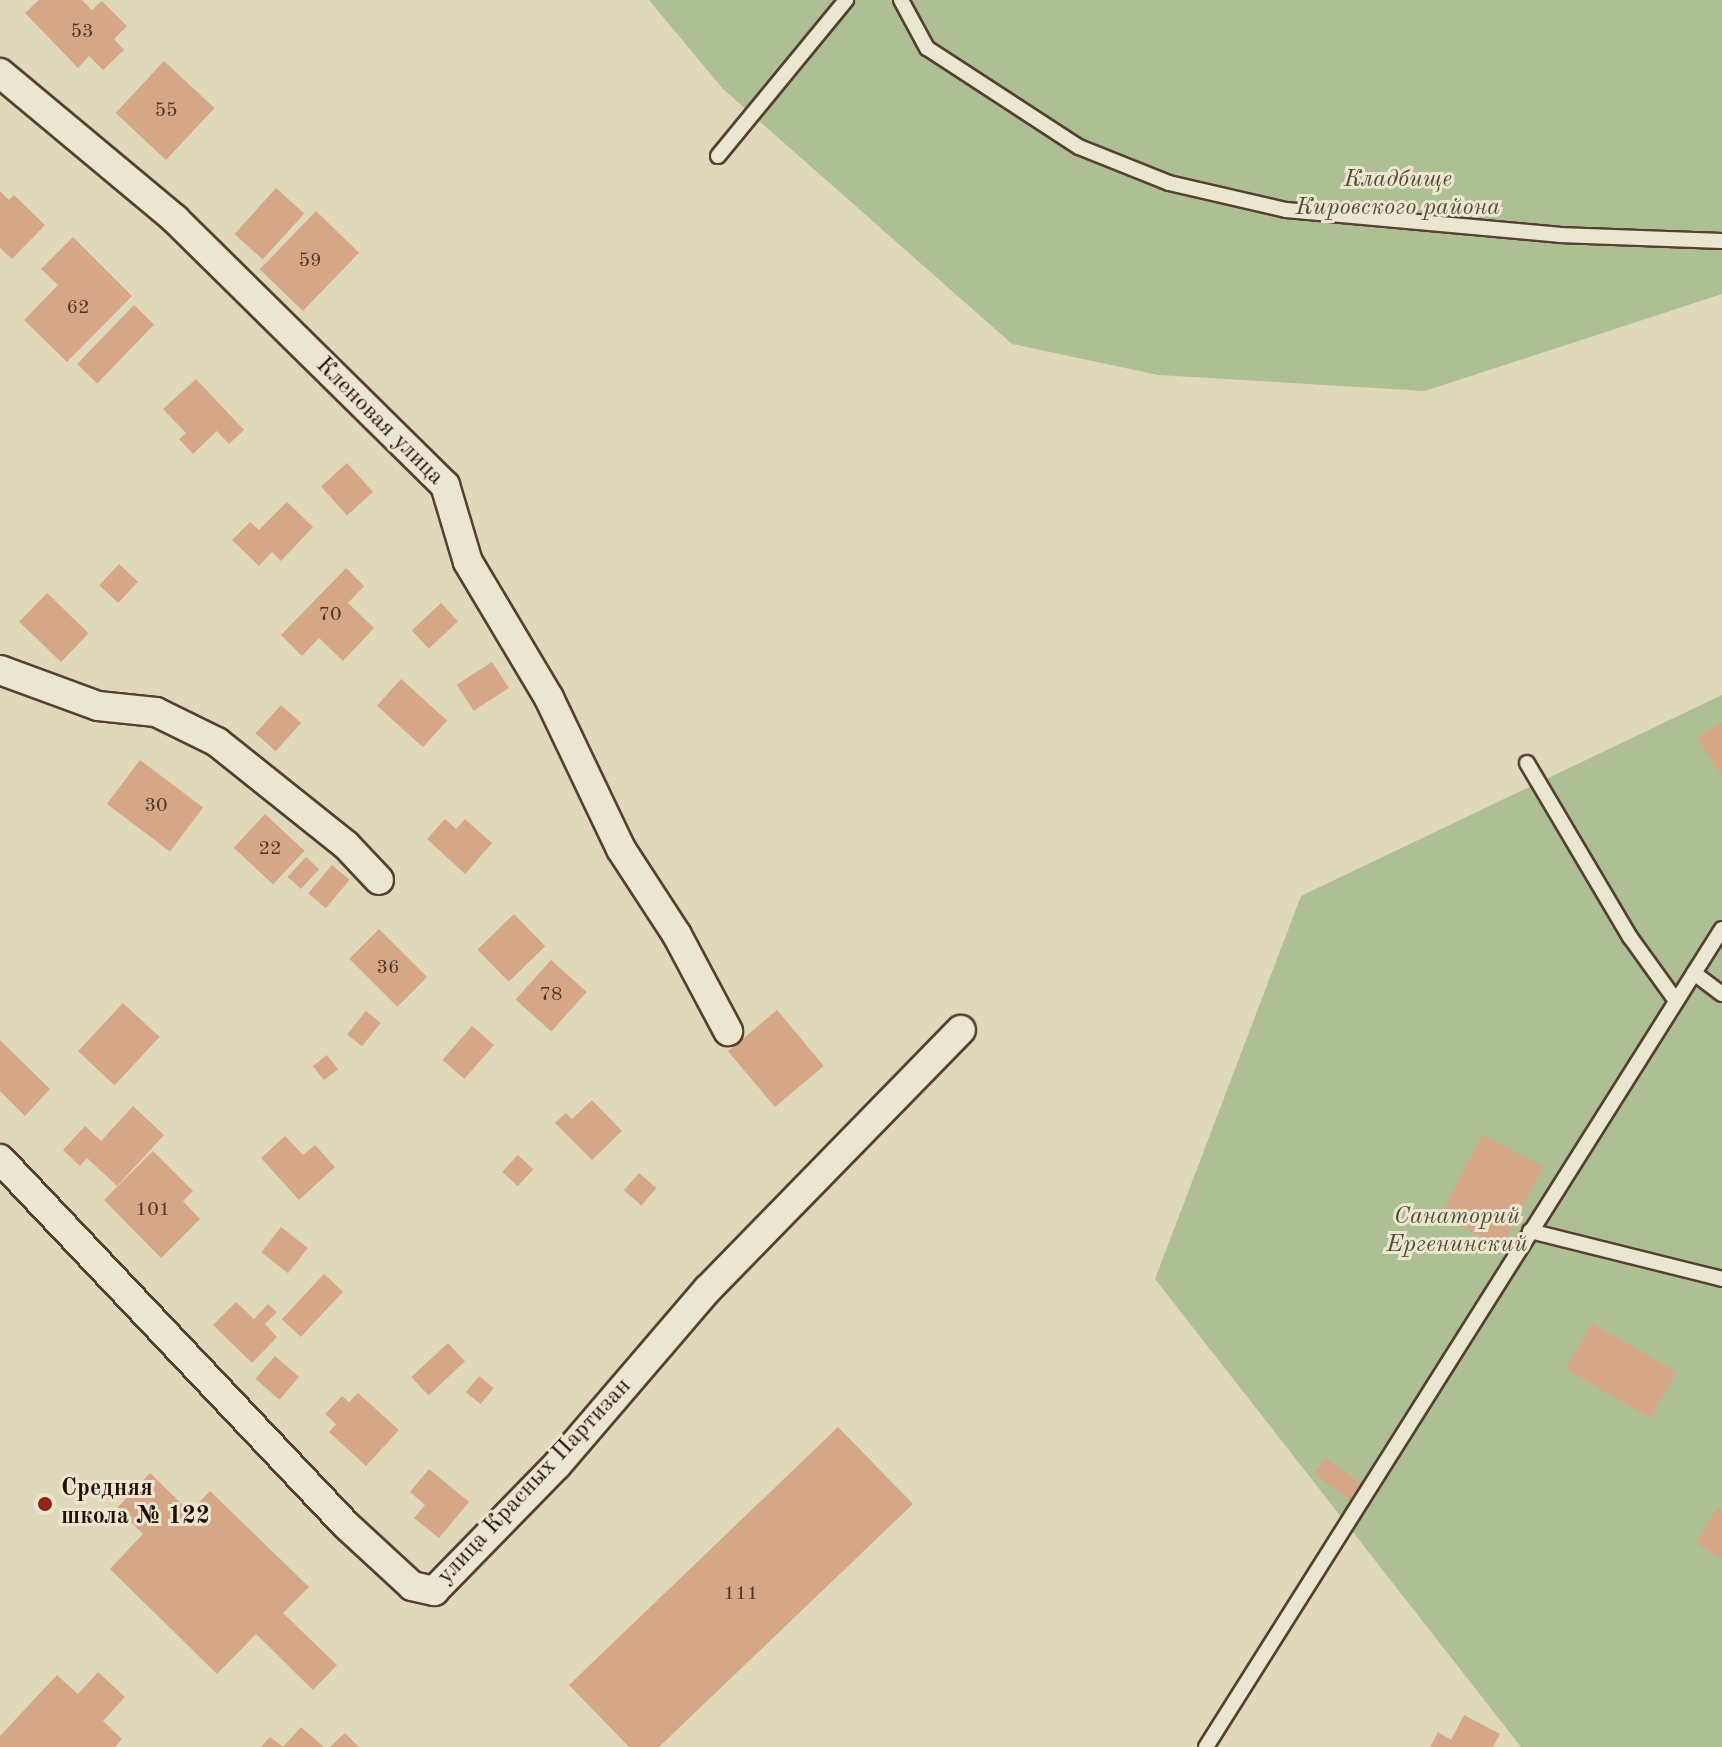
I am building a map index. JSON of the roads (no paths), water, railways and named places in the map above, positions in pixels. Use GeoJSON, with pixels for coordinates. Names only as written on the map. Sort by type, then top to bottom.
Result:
{"type":"FeatureCollection","features":[{"type":"Feature","properties":{"kind":"street","name":"Кленовая улица"},"geometry":{"type":"LineString","coordinates":[[0,73],[175,219],[445,485],[468,562],[549,698],[621,849],[677,935],[728,1031]]}},
{"type":"Feature","properties":{"kind":"street"},"geometry":{"type":"LineString","coordinates":[[0,670],[98,706],[156,712],[217,742],[346,845],[379,880]]}},
{"type":"Feature","properties":{"kind":"street","name":"улица Красных Партизан"},"geometry":{"type":"LineString","coordinates":[[0,1159],[346,1525],[412,1586],[434,1591],[557,1465],[708,1289],[961,1030]]}},
{"type":"Feature","properties":{"kind":"lane"},"geometry":{"type":"LineString","coordinates":[[718,156],[846,0]]}},
{"type":"Feature","properties":{"kind":"lane"},"geometry":{"type":"LineString","coordinates":[[901,0],[927,48],[1079,147],[1169,183],[1286,210],[1559,235],[1722,241]]}},
{"type":"Feature","properties":{"kind":"lane"},"geometry":{"type":"LineString","coordinates":[[1527,763],[1630,937],[1674,998]]}},
{"type":"Feature","properties":{"kind":"lane"},"geometry":{"type":"LineString","coordinates":[[1206,1747],[1674,998],[1722,929]]}},
{"type":"Feature","properties":{"kind":"lane"},"geometry":{"type":"LineString","coordinates":[[1694,973],[1722,994]]}},
{"type":"Feature","properties":{"kind":"lane"},"geometry":{"type":"LineString","coordinates":[[1530,1231],[1722,1279]]}},
{"type":"Feature","properties":{"kind":"place","name":"Средняя школа № 122"},"geometry":{"type":"Point","coordinates":[45,1504]}},
{"type":"Feature","properties":{"kind":"park label","name":"Кладбище Кировского района"},"geometry":{"type":"Point","coordinates":[1398,195]}},
{"type":"Feature","properties":{"kind":"park label","name":"Санаторий Ергенинский"},"geometry":{"type":"Point","coordinates":[1457,1232]}}]}
